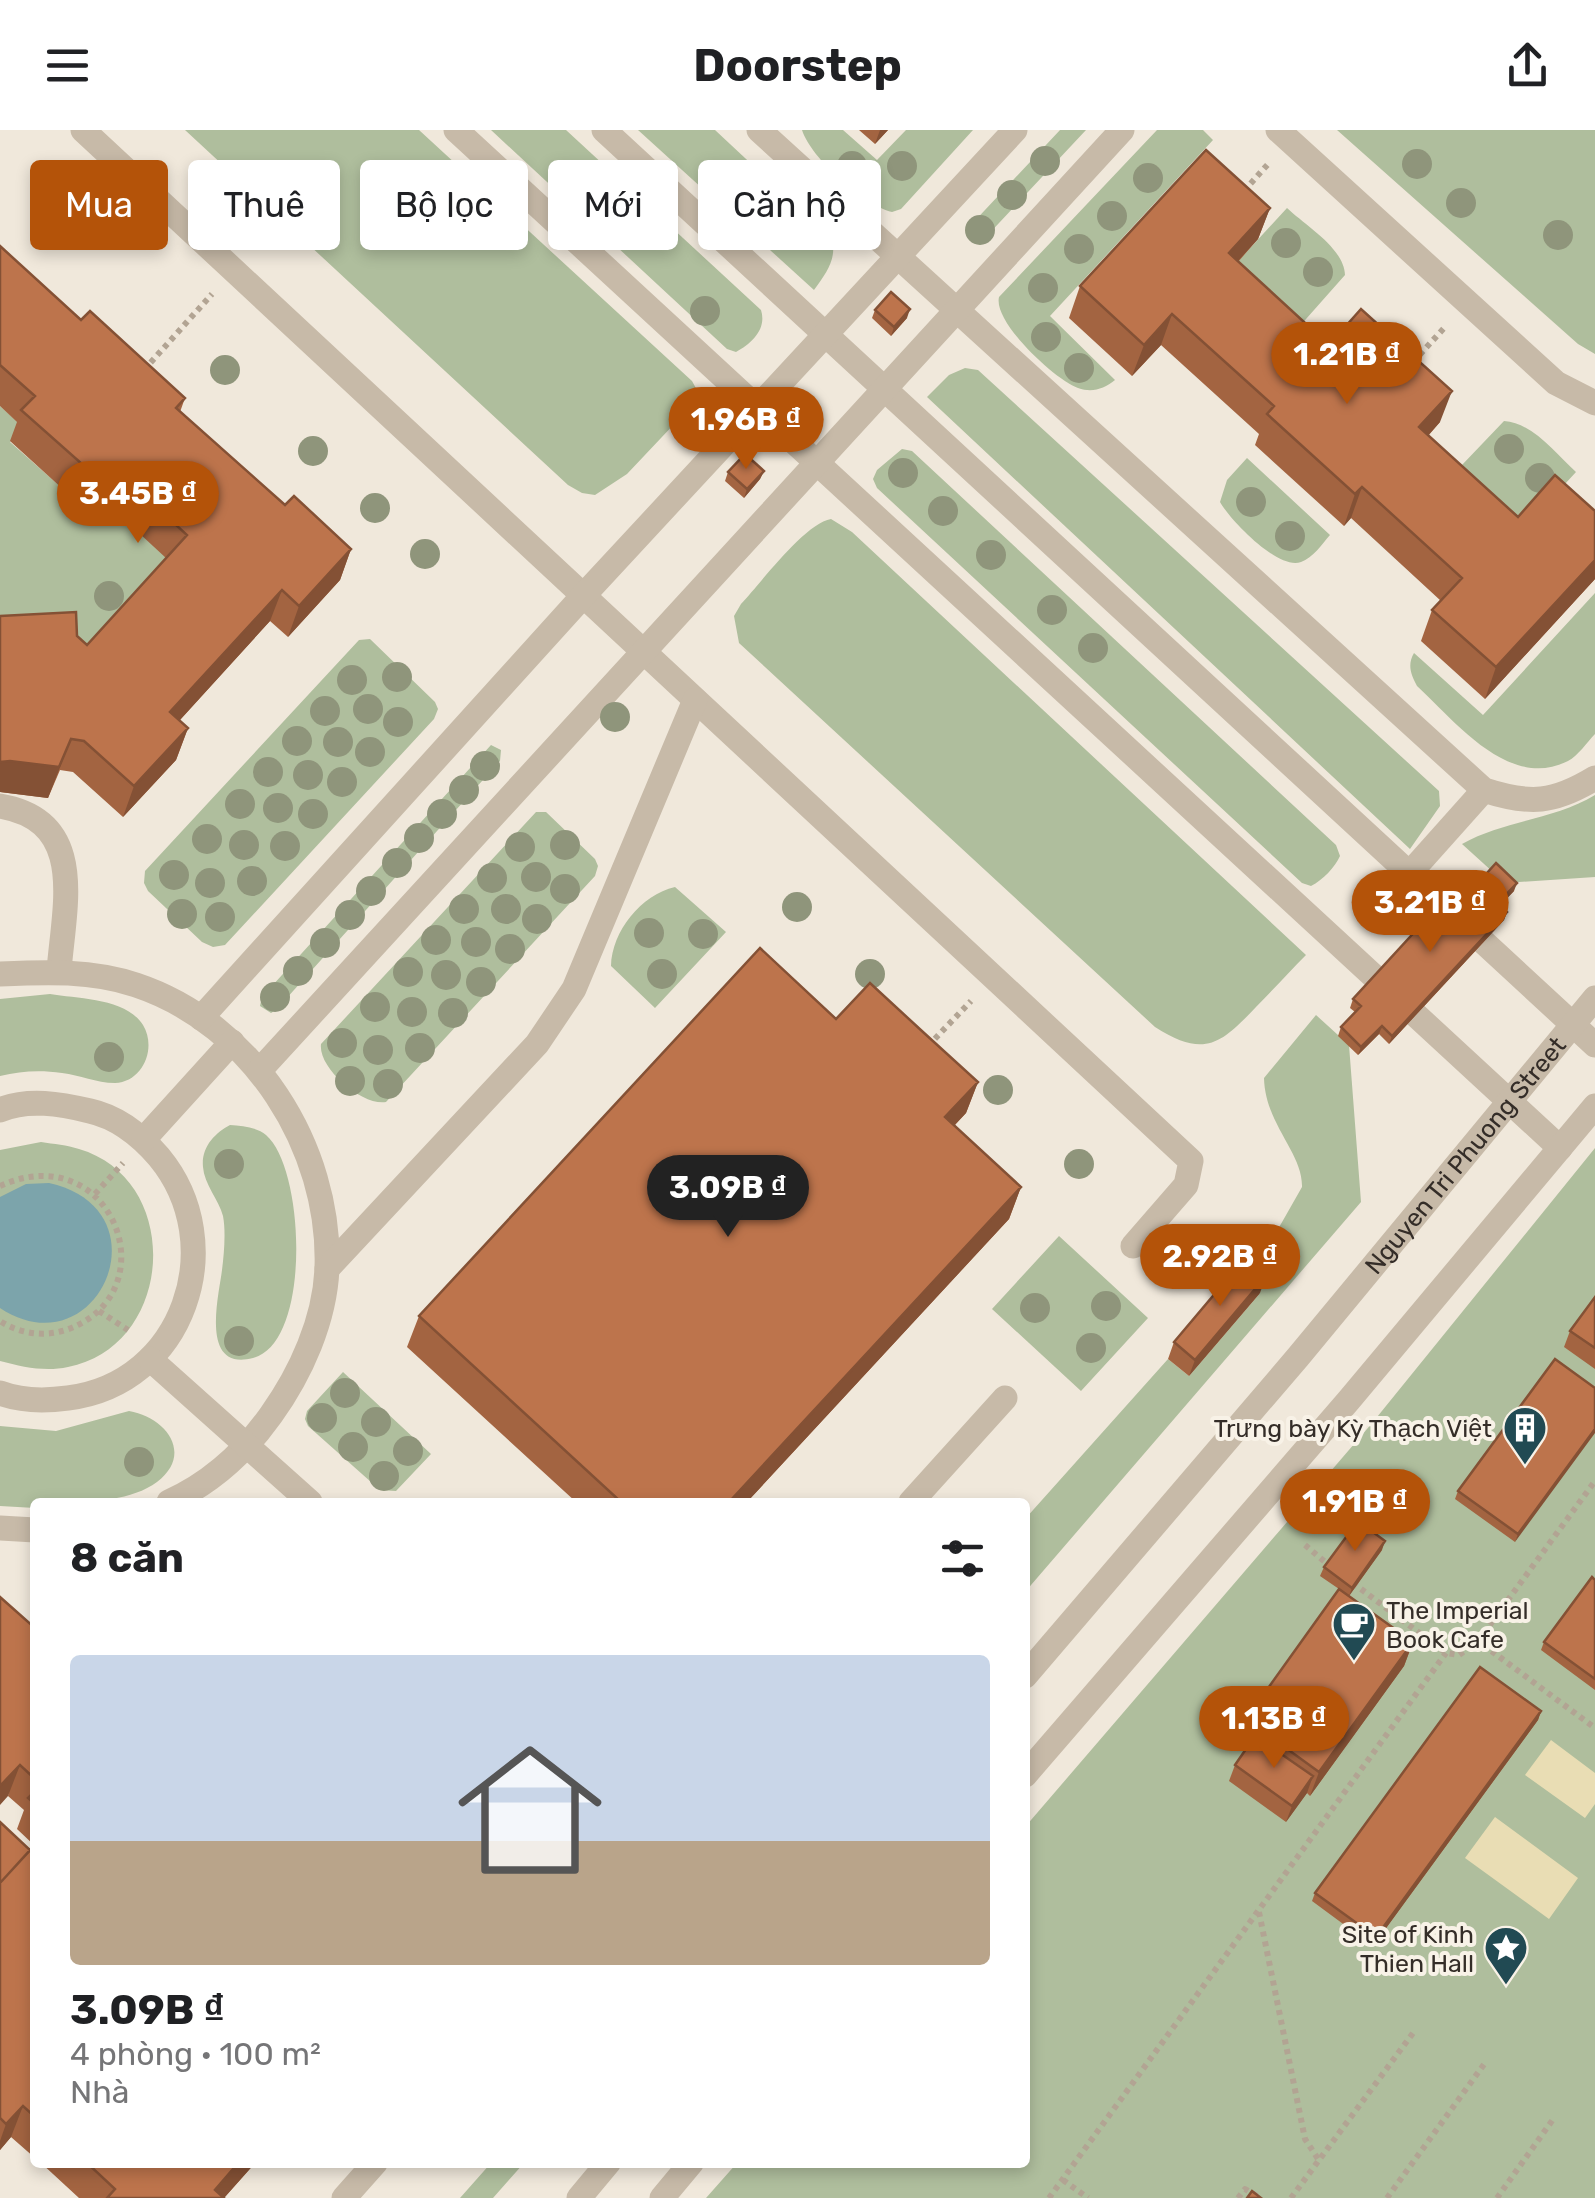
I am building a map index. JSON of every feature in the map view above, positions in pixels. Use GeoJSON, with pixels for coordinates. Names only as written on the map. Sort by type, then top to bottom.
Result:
{"type":"FeatureCollection","features":[{"type":"Feature","properties":{"kind":"street"},"geometry":{"type":"LineString","coordinates":[[83,130],[1190,1161],[1186,1185],[1133,1246]]}},
{"type":"Feature","properties":{"kind":"street"},"geometry":{"type":"LineString","coordinates":[[456,130],[1560,1148]]}},
{"type":"Feature","properties":{"kind":"street"},"geometry":{"type":"LineString","coordinates":[[604,130],[1595,1045]]}},
{"type":"Feature","properties":{"kind":"street"},"geometry":{"type":"LineString","coordinates":[[759,130],[1484,790],[1510,798],[1546,800],[1570,793],[1595,778]]}},
{"type":"Feature","properties":{"kind":"street"},"geometry":{"type":"LineString","coordinates":[[201,1018],[582,596],[1015,130]]}},
{"type":"Feature","properties":{"kind":"street"},"geometry":{"type":"LineString","coordinates":[[260,1070],[1122,130]]}},
{"type":"Feature","properties":{"kind":"street"},"geometry":{"type":"LineString","coordinates":[[1278,130],[1556,382],[1595,403]]}},
{"type":"Feature","properties":{"kind":"street"},"geometry":{"type":"LineString","coordinates":[[327,1269],[537,1044],[574,990],[695,700]]}},
{"type":"Feature","properties":{"kind":"street"},"geometry":{"type":"LineString","coordinates":[[1410,874],[1484,790]]}},
{"type":"Feature","properties":{"kind":"street"},"geometry":{"type":"LineString","coordinates":[[0,806],[21,810],[62,848],[66,874],[60,971]]}},
{"type":"Feature","properties":{"kind":"street"},"geometry":{"type":"LineString","coordinates":[[0,974],[60,971],[136,985],[201,1018],[260,1070],[304,1141],[326,1220],[327,1269],[323,1302],[296,1380],[248,1447],[194,1491],[178,1498]]}},
{"type":"Feature","properties":{"kind":"street","name":"Nguyen Tri Phuong Street"},"geometry":{"type":"LineString","coordinates":[[1030,1670],[1298,1357],[1595,998]]}},
{"type":"Feature","properties":{"kind":"street"},"geometry":{"type":"LineString","coordinates":[[144,1140],[232,1042]]}},
{"type":"Feature","properties":{"kind":"street"},"geometry":{"type":"LineString","coordinates":[[0,1110],[56,1102],[104,1114],[144,1140],[175,1177],[193,1223],[194,1272],[180,1319],[150,1359],[120,1382],[84,1396],[46,1401],[0,1393]]}},
{"type":"Feature","properties":{"kind":"street"},"geometry":{"type":"LineString","coordinates":[[1030,1770],[1349,1400],[1595,1106]]}},
{"type":"Feature","properties":{"kind":"street"},"geometry":{"type":"LineString","coordinates":[[150,1359],[305,1498]]}},
{"type":"Feature","properties":{"kind":"street"},"geometry":{"type":"LineString","coordinates":[[915,1498],[1005,1398]]}},
{"type":"Feature","properties":{"kind":"street"},"geometry":{"type":"LineString","coordinates":[[0,1528],[30,1530]]}},
{"type":"Feature","properties":{"kind":"street"},"geometry":{"type":"LineString","coordinates":[[344,2198],[371,2168]]}},
{"type":"Feature","properties":{"kind":"street"},"geometry":{"type":"LineString","coordinates":[[578,2198],[604,2168]]}},
{"type":"Feature","properties":{"kind":"street"},"geometry":{"type":"LineString","coordinates":[[662,2198],[687,2168]]}},
{"type":"Feature","properties":{"kind":"path"},"geometry":{"type":"LineString","coordinates":[[1237,198],[1248,185]]}},
{"type":"Feature","properties":{"kind":"path"},"geometry":{"type":"LineString","coordinates":[[141,373],[233,270]]}},
{"type":"Feature","properties":{"kind":"path"},"geometry":{"type":"LineString","coordinates":[[1405,370],[1426,348]]}},
{"type":"Feature","properties":{"kind":"path"},"geometry":{"type":"LineString","coordinates":[[925,1050],[952,1022]]}},
{"type":"Feature","properties":{"kind":"path"},"geometry":{"type":"LineString","coordinates":[[0,1186],[22,1176],[48,1174],[73,1180],[95,1194],[112,1214],[121,1239],[122,1265],[114,1290],[99,1311],[78,1326],[56,1334],[31,1334],[0,1321]]}},
{"type":"Feature","properties":{"kind":"path"},"geometry":{"type":"LineString","coordinates":[[1305,1545],[1446,1652],[1458,1654],[1478,1641],[1595,1480]]}},
{"type":"Feature","properties":{"kind":"path"},"geometry":{"type":"LineString","coordinates":[[1478,1641],[1595,1728]]}},
{"type":"Feature","properties":{"kind":"path"},"geometry":{"type":"LineString","coordinates":[[1050,2198],[1446,1652]]}},
{"type":"Feature","properties":{"kind":"path"},"geometry":{"type":"LineString","coordinates":[[1259,1912],[1305,2139],[1320,2162]]}},
{"type":"Feature","properties":{"kind":"path"},"geometry":{"type":"LineString","coordinates":[[1291,2198],[1413,2033]]}},
{"type":"Feature","properties":{"kind":"path"},"geometry":{"type":"LineString","coordinates":[[1387,2198],[1485,2063]]}},
{"type":"Feature","properties":{"kind":"path"},"geometry":{"type":"LineString","coordinates":[[1496,2198],[1554,2118]]}},
{"type":"Feature","properties":{"kind":"path"},"geometry":{"type":"LineString","coordinates":[[1063,2180],[1088,2198]]}},
{"type":"Feature","properties":{"kind":"path"},"geometry":{"type":"LineString","coordinates":[[1238,2198],[1245,2189],[1260,2198]]}},
{"type":"Feature","properties":{"kind":"green space"},"geometry":{"type":"Polygon","coordinates":[[[185,130],[419,130],[452,160],[360,160],[360,250],[528,250],[528,230],[692,381],[698,392],[695,402],[627,474],[595,495],[582,493],[568,485],[314,250],[340,250],[340,160],[217,160],[185,130]]]}},
{"type":"Feature","properties":{"kind":"green space"},"geometry":{"type":"Polygon","coordinates":[[[491,130],[566,130],[598,160],[548,160],[548,183],[528,160],[491,130]]]}},
{"type":"Feature","properties":{"kind":"green space"},"geometry":{"type":"Polygon","coordinates":[[[638,130],[715,130],[747,160],[698,160],[698,185],[678,166],[678,160],[671,160],[638,130]]]}},
{"type":"Feature","properties":{"kind":"green space"},"geometry":{"type":"Polygon","coordinates":[[[802,130],[843,130],[877,160],[822,160],[802,130]]]}},
{"type":"Feature","properties":{"kind":"green space"},"geometry":{"type":"Polygon","coordinates":[[[906,130],[973,130],[901,209],[892,212],[881,208],[881,160],[877,160],[906,130]]]}},
{"type":"Feature","properties":{"kind":"green space"},"geometry":{"type":"Polygon","coordinates":[[[1060,130],[1086,130],[984,239],[971,239],[970,226],[1060,130]]]}},
{"type":"Feature","properties":{"kind":"green space"},"geometry":{"type":"Polygon","coordinates":[[[1157,130],[1203,130],[1213,140],[1050,316],[1115,380],[1098,389],[1078,388],[1055,374],[1015,335],[1000,308],[999,297],[1157,130]]]}},
{"type":"Feature","properties":{"kind":"green space"},"geometry":{"type":"Polygon","coordinates":[[[1337,130],[1595,130],[1595,354],[1578,344],[1337,130]]]}},
{"type":"Feature","properties":{"kind":"green space"},"geometry":{"type":"Polygon","coordinates":[[[1287,208],[1331,247],[1345,275],[1283,345],[1217,284],[1287,208]]]}},
{"type":"Feature","properties":{"kind":"green space"},"geometry":{"type":"Polygon","coordinates":[[[678,233],[761,310],[762,323],[757,335],[736,352],[727,349],[620,250],[678,250],[678,233]]]}},
{"type":"Feature","properties":{"kind":"green space"},"geometry":{"type":"Polygon","coordinates":[[[770,250],[833,250],[832,260],[814,290],[770,250]]]}},
{"type":"Feature","properties":{"kind":"green space"},"geometry":{"type":"Polygon","coordinates":[[[965,368],[978,370],[1439,791],[1440,806],[1410,849],[927,397],[949,375],[965,368]]]}},
{"type":"Feature","properties":{"kind":"green space"},"geometry":{"type":"Polygon","coordinates":[[[0,406],[23,427],[10,442],[88,511],[101,498],[176,566],[76,676],[0,647],[0,406]]]}},
{"type":"Feature","properties":{"kind":"green space"},"geometry":{"type":"Polygon","coordinates":[[[1504,421],[1534,433],[1576,472],[1506,548],[1440,488],[1504,421]]]}},
{"type":"Feature","properties":{"kind":"green space"},"geometry":{"type":"Polygon","coordinates":[[[902,449],[912,451],[1336,845],[1340,856],[1328,873],[1311,886],[1302,883],[877,488],[873,479],[877,470],[902,449]]]}},
{"type":"Feature","properties":{"kind":"green space"},"geometry":{"type":"Polygon","coordinates":[[[1247,458],[1330,535],[1305,560],[1292,563],[1268,552],[1220,502],[1227,480],[1247,458]]]}},
{"type":"Feature","properties":{"kind":"green space"},"geometry":{"type":"Polygon","coordinates":[[[831,519],[852,532],[1306,955],[1232,1031],[1210,1043],[1199,1044],[1172,1037],[1155,1027],[739,643],[734,616],[741,604],[808,531],[831,519]]]}},
{"type":"Feature","properties":{"kind":"green space"},"geometry":{"type":"Polygon","coordinates":[[[1595,593],[1595,734],[1568,761],[1546,768],[1504,760],[1466,733],[1417,686],[1410,666],[1414,653],[1483,715],[1595,593]]]}},
{"type":"Feature","properties":{"kind":"green space"},"geometry":{"type":"Polygon","coordinates":[[[370,639],[435,702],[438,709],[434,719],[225,945],[213,947],[202,942],[148,891],[145,871],[359,640],[370,639]]]}},
{"type":"Feature","properties":{"kind":"green space"},"geometry":{"type":"Polygon","coordinates":[[[491,745],[501,750],[500,761],[276,1010],[271,1013],[260,1006],[262,997],[491,745]]]}},
{"type":"Feature","properties":{"kind":"green space"},"geometry":{"type":"Polygon","coordinates":[[[1595,795],[1595,877],[1505,883],[1462,844],[1563,810],[1595,795]]]}},
{"type":"Feature","properties":{"kind":"green space"},"geometry":{"type":"Polygon","coordinates":[[[536,812],[546,812],[595,859],[595,876],[386,1102],[354,1092],[327,1064],[321,1044],[536,812]]]}},
{"type":"Feature","properties":{"kind":"green space"},"geometry":{"type":"Polygon","coordinates":[[[675,887],[726,932],[655,1008],[611,966],[613,953],[623,928],[640,906],[675,887]]]}},
{"type":"Feature","properties":{"kind":"green space"},"geometry":{"type":"Polygon","coordinates":[[[50,994],[101,1001],[135,1016],[143,1025],[148,1044],[140,1070],[115,1083],[46,1072],[0,1076],[0,999],[50,994]]]}},
{"type":"Feature","properties":{"kind":"green space"},"geometry":{"type":"Polygon","coordinates":[[[1316,1015],[1349,1045],[1361,1202],[1030,1586],[1030,1513],[1168,1359],[1189,1376],[1260,1293],[1248,1282],[1302,1187],[1297,1162],[1270,1110],[1264,1078],[1316,1015]]]}},
{"type":"Feature","properties":{"kind":"green space"},"geometry":{"type":"Polygon","coordinates":[[[230,1125],[262,1132],[279,1153],[295,1216],[293,1290],[285,1321],[272,1345],[253,1358],[236,1359],[225,1354],[216,1329],[224,1222],[203,1167],[210,1142],[230,1125]]]}},
{"type":"Feature","properties":{"kind":"green space"},"geometry":{"type":"Polygon","coordinates":[[[41,1142],[79,1149],[113,1166],[137,1193],[150,1226],[153,1262],[146,1297],[130,1328],[104,1353],[51,1369],[0,1361],[0,1150],[41,1142]]]}},
{"type":"Feature","properties":{"kind":"green space"},"geometry":{"type":"Polygon","coordinates":[[[1595,1148],[1595,2198],[706,2198],[733,2168],[1030,2168],[1030,1821],[1373,1422],[1595,1148]]]}},
{"type":"Feature","properties":{"kind":"green space"},"geometry":{"type":"Polygon","coordinates":[[[1059,1236],[1148,1318],[1081,1391],[992,1309],[1059,1236]]]}},
{"type":"Feature","properties":{"kind":"green space"},"geometry":{"type":"Polygon","coordinates":[[[343,1372],[431,1454],[396,1491],[380,1490],[308,1426],[307,1411],[343,1372]]]}},
{"type":"Feature","properties":{"kind":"green space"},"geometry":{"type":"Polygon","coordinates":[[[129,1411],[164,1429],[171,1438],[173,1460],[157,1482],[130,1495],[30,1498],[30,1508],[0,1506],[0,1426],[56,1431],[129,1411]]]}},
{"type":"Feature","properties":{"kind":"green space"},"geometry":{"type":"Polygon","coordinates":[[[487,2168],[520,2168],[493,2198],[460,2198],[487,2168]]]}},
{"type":"Feature","properties":{"kind":"sand"},"geometry":{"type":"Polygon","coordinates":[[[1551,1740],[1595,1773],[1595,1804],[1585,1818],[1525,1775],[1551,1740]]]}},
{"type":"Feature","properties":{"kind":"sand"},"geometry":{"type":"Polygon","coordinates":[[[1495,1817],[1578,1878],[1549,1919],[1465,1858],[1495,1817]]]}},
{"type":"Feature","properties":{"kind":"water"},"geometry":{"type":"Polygon","coordinates":[[[49,1183],[85,1199],[106,1223],[112,1251],[106,1280],[90,1304],[65,1319],[35,1322],[0,1308],[0,1197],[26,1184],[49,1183]]]}},
{"type":"Feature","properties":{"kind":"building"},"geometry":{"type":"Polygon","coordinates":[[[1206,150],[1270,208],[1229,253],[1329,345],[1361,309],[1452,391],[1419,427],[1518,517],[1555,475],[1595,511],[1595,560],[1496,667],[1432,610],[1462,578],[1362,487],[1355,494],[1267,414],[1274,406],[1172,314],[1144,345],[1080,286],[1206,150]]]}},
{"type":"Feature","properties":{"kind":"building"},"geometry":{"type":"Polygon","coordinates":[[[0,246],[81,320],[90,311],[185,398],[176,408],[285,505],[294,496],[351,549],[299,606],[282,590],[170,712],[188,728],[134,786],[84,741],[71,739],[59,767],[0,762],[0,616],[76,612],[77,636],[87,645],[187,535],[113,467],[100,480],[21,410],[35,396],[0,365],[0,246]]]}},
{"type":"Feature","properties":{"kind":"building"},"geometry":{"type":"Polygon","coordinates":[[[891,292],[910,309],[894,327],[875,310],[891,292]]]}},
{"type":"Feature","properties":{"kind":"building"},"geometry":{"type":"Polygon","coordinates":[[[745,454],[764,471],[747,489],[728,472],[745,454]]]}},
{"type":"Feature","properties":{"kind":"building"},"geometry":{"type":"Polygon","coordinates":[[[1496,863],[1517,883],[1498,903],[1507,912],[1392,1036],[1382,1026],[1361,1047],[1341,1027],[1361,1006],[1353,999],[1467,875],[1477,884],[1496,863]]]}},
{"type":"Feature","properties":{"kind":"building"},"geometry":{"type":"Polygon","coordinates":[[[760,948],[836,1019],[870,983],[978,1082],[945,1117],[1021,1187],[733,1498],[617,1498],[419,1316],[760,948]]]}},
{"type":"Feature","properties":{"kind":"building"},"geometry":{"type":"Polygon","coordinates":[[[1245,1258],[1266,1276],[1195,1360],[1174,1342],[1245,1258]]]}},
{"type":"Feature","properties":{"kind":"building"},"geometry":{"type":"Polygon","coordinates":[[[1595,1297],[1595,1348],[1570,1331],[1595,1297]]]}},
{"type":"Feature","properties":{"kind":"building","name":"Trưng bày Kỳ Thạch Việt"},"geometry":{"type":"Polygon","coordinates":[[[1555,1359],[1595,1388],[1595,1429],[1518,1534],[1458,1491],[1555,1359]]]}},
{"type":"Feature","properties":{"kind":"building"},"geometry":{"type":"Polygon","coordinates":[[[1358,1521],[1385,1541],[1352,1588],[1324,1567],[1358,1521]]]}},
{"type":"Feature","properties":{"kind":"building"},"geometry":{"type":"Polygon","coordinates":[[[1592,1577],[1595,1580],[1595,1679],[1544,1642],[1592,1577]]]}},
{"type":"Feature","properties":{"kind":"building"},"geometry":{"type":"Polygon","coordinates":[[[1339,1589],[1413,1642],[1319,1772],[1246,1719],[1339,1589]]]}},
{"type":"Feature","properties":{"kind":"building"},"geometry":{"type":"Polygon","coordinates":[[[0,1597],[30,1624],[30,1774],[20,1765],[0,1786],[0,1597]]]}},
{"type":"Feature","properties":{"kind":"building"},"geometry":{"type":"Polygon","coordinates":[[[1480,1667],[1541,1711],[1376,1937],[1315,1893],[1480,1667]]]}},
{"type":"Feature","properties":{"kind":"building"},"geometry":{"type":"Polygon","coordinates":[[[1255,1736],[1313,1776],[1292,1806],[1235,1765],[1255,1736]]]}},
{"type":"Feature","properties":{"kind":"building"},"geometry":{"type":"Polygon","coordinates":[[[0,1822],[30,1850],[0,1883],[0,1822]]]}},
{"type":"Feature","properties":{"kind":"building"},"geometry":{"type":"Polygon","coordinates":[[[30,1850],[30,2112],[23,2106],[6,2124],[0,2118],[0,1883],[30,1850]]]}},
{"type":"Feature","properties":{"kind":"building"},"geometry":{"type":"Polygon","coordinates":[[[92,2168],[234,2168],[215,2190],[224,2198],[107,2198],[115,2189],[92,2168]]]}},
{"type":"Feature","properties":{"kind":"place","name":"Trưng bày Kỳ Thạch Việt"},"geometry":{"type":"Point","coordinates":[1525,1466]}},
{"type":"Feature","properties":{"kind":"place","name":"The Imperial Book Cafe"},"geometry":{"type":"Point","coordinates":[1354,1662]}},
{"type":"Feature","properties":{"kind":"place","name":"Site of Kinh Thien Hall"},"geometry":{"type":"Point","coordinates":[1506,1986]}}]}
